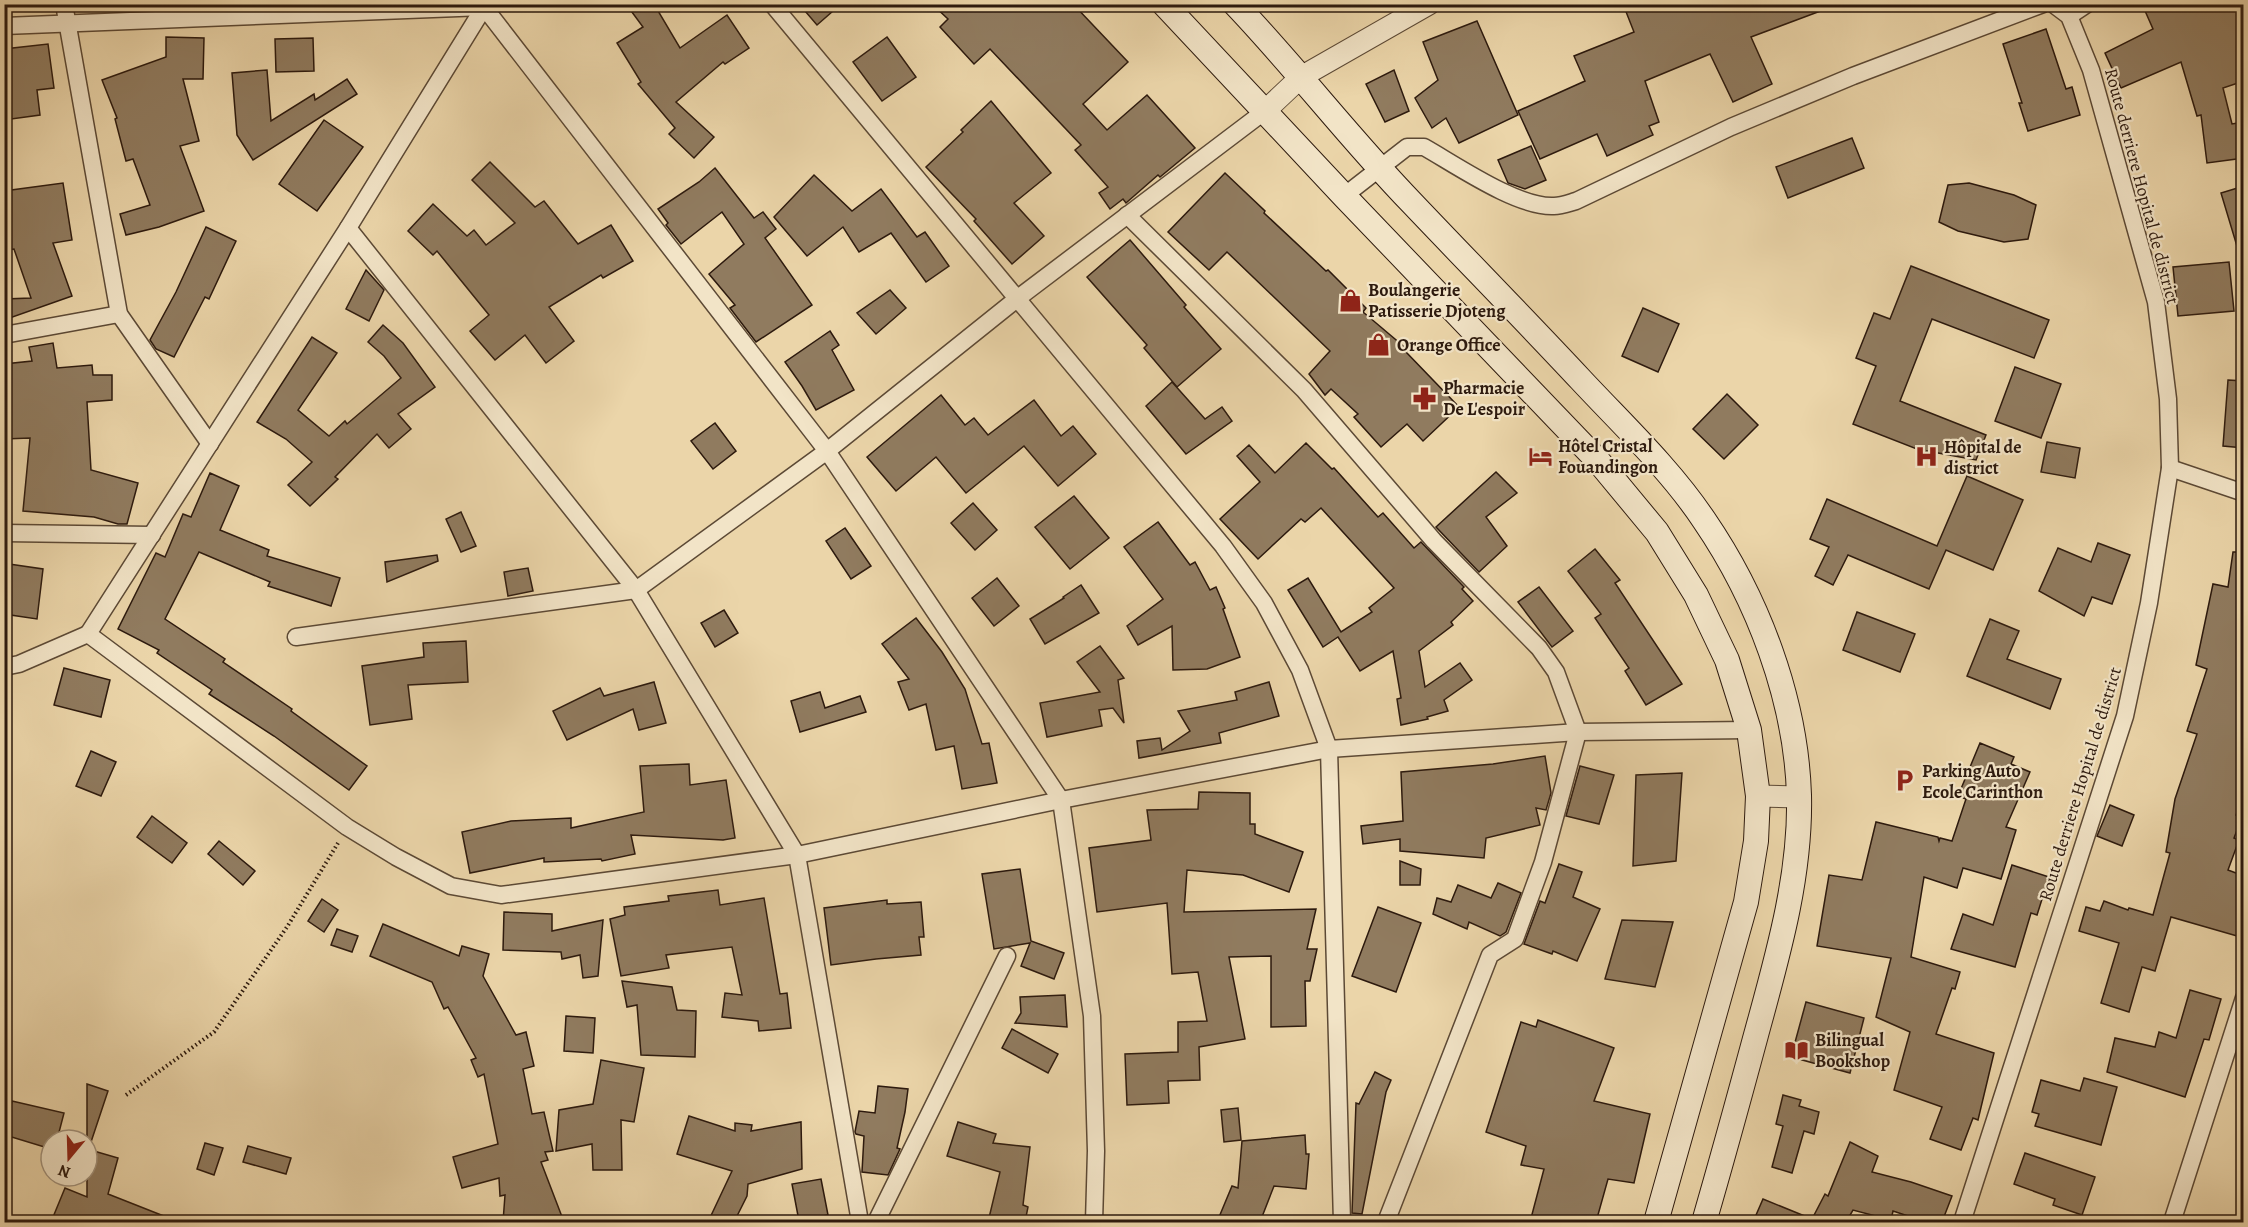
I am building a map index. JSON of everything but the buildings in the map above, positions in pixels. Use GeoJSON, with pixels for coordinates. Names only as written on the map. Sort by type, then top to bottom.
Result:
{"type":"FeatureCollection","features":[{"type":"Feature","properties":{"kind":"main road"},"geometry":{"type":"LineString","coordinates":[[1164,4],[1599,462],[1657,532],[1696,595],[1727,660],[1749,729],[1758,796],[1756,841],[1746,902],[1656,1222]]}},
{"type":"Feature","properties":{"kind":"main road"},"geometry":{"type":"LineString","coordinates":[[1242,9],[1378,168],[1657,461],[1704,519],[1733,568],[1758,619],[1778,674],[1794,738],[1799,796],[1796,852],[1779,953],[1704,1222]]}},
{"type":"Feature","properties":{"kind":"street"},"geometry":{"type":"LineString","coordinates":[[64,4],[65,22],[119,314],[210,444]]}},
{"type":"Feature","properties":{"kind":"street"},"geometry":{"type":"LineString","coordinates":[[772,4],[1223,546],[1264,603],[1300,670],[1329,749],[1342,1222]]}},
{"type":"Feature","properties":{"kind":"street"},"geometry":{"type":"LineString","coordinates":[[1344,196],[1407,147],[1424,147],[1529,202],[1554,206],[1576,201],[1731,127],[1853,76],[2043,4]]}},
{"type":"Feature","properties":{"kind":"street"},"geometry":{"type":"LineString","coordinates":[[2053,4],[2069,16],[2087,4]]}},
{"type":"Feature","properties":{"kind":"street"},"geometry":{"type":"LineString","coordinates":[[4,26],[485,6]]}},
{"type":"Feature","properties":{"kind":"street"},"geometry":{"type":"LineString","coordinates":[[4,667],[88,634],[348,228],[485,6]]}},
{"type":"Feature","properties":{"kind":"street"},"geometry":{"type":"LineString","coordinates":[[485,6],[827,451],[1061,800],[1092,1016],[1096,1151],[1094,1222]]}},
{"type":"Feature","properties":{"kind":"street"},"geometry":{"type":"LineString","coordinates":[[296,637],[636,590],[827,451],[1018,298],[1265,111],[1301,77],[1423,6]]}},
{"type":"Feature","properties":{"kind":"street","name":"Route derriere Hopital de district"},"geometry":{"type":"LineString","coordinates":[[1962,1222],[2125,716],[2149,603],[2170,468],[2168,399],[2156,302],[2091,70],[2069,16]]}},
{"type":"Feature","properties":{"kind":"street"},"geometry":{"type":"LineString","coordinates":[[1127,215],[1304,390],[1434,541],[1539,648],[1556,672],[1578,732],[1543,862],[1515,939],[1490,955],[1386,1222]]}},
{"type":"Feature","properties":{"kind":"street"},"geometry":{"type":"LineString","coordinates":[[348,228],[636,590],[797,855],[860,1222]]}},
{"type":"Feature","properties":{"kind":"street"},"geometry":{"type":"LineString","coordinates":[[4,334],[119,314]]}},
{"type":"Feature","properties":{"kind":"street"},"geometry":{"type":"LineString","coordinates":[[2170,468],[2244,493]]}},
{"type":"Feature","properties":{"kind":"street"},"geometry":{"type":"LineString","coordinates":[[4,532],[152,535]]}},
{"type":"Feature","properties":{"kind":"street"},"geometry":{"type":"LineString","coordinates":[[88,634],[347,827],[396,857],[451,886],[501,896],[797,855],[1061,800],[1329,749],[1578,732],[1749,729]]}},
{"type":"Feature","properties":{"kind":"street"},"geometry":{"type":"LineString","coordinates":[[1758,796],[1799,796]]}},
{"type":"Feature","properties":{"kind":"street"},"geometry":{"type":"LineString","coordinates":[[876,1222],[1007,956]]}},
{"type":"Feature","properties":{"kind":"street"},"geometry":{"type":"LineString","coordinates":[[2172,1222],[2244,998]]}},
{"type":"Feature","properties":{"kind":"path"},"geometry":{"type":"LineString","coordinates":[[126,1095],[214,1032],[287,927],[347,827]]}},
{"type":"Feature","properties":{"kind":"place","name":"Boulangerie Patisserie Djoteng"},"geometry":{"type":"Point","coordinates":[1350,300]}},
{"type":"Feature","properties":{"kind":"place","name":"Orange Office"},"geometry":{"type":"Point","coordinates":[1379,345]}},
{"type":"Feature","properties":{"kind":"place","name":"Pharmacie De L'espoir"},"geometry":{"type":"Point","coordinates":[1425,398]}},
{"type":"Feature","properties":{"kind":"place","name":"Hôtel Cristal Fouandingon"},"geometry":{"type":"Point","coordinates":[1540,456]}},
{"type":"Feature","properties":{"kind":"place","name":"Hôpital de district"},"geometry":{"type":"Point","coordinates":[1926,457]}},
{"type":"Feature","properties":{"kind":"place","name":"Parking Auto Ecole Carinthon"},"geometry":{"type":"Point","coordinates":[1904,781]}},
{"type":"Feature","properties":{"kind":"place","name":"Bilingual Bookshop"},"geometry":{"type":"Point","coordinates":[1797,1050]}}]}
